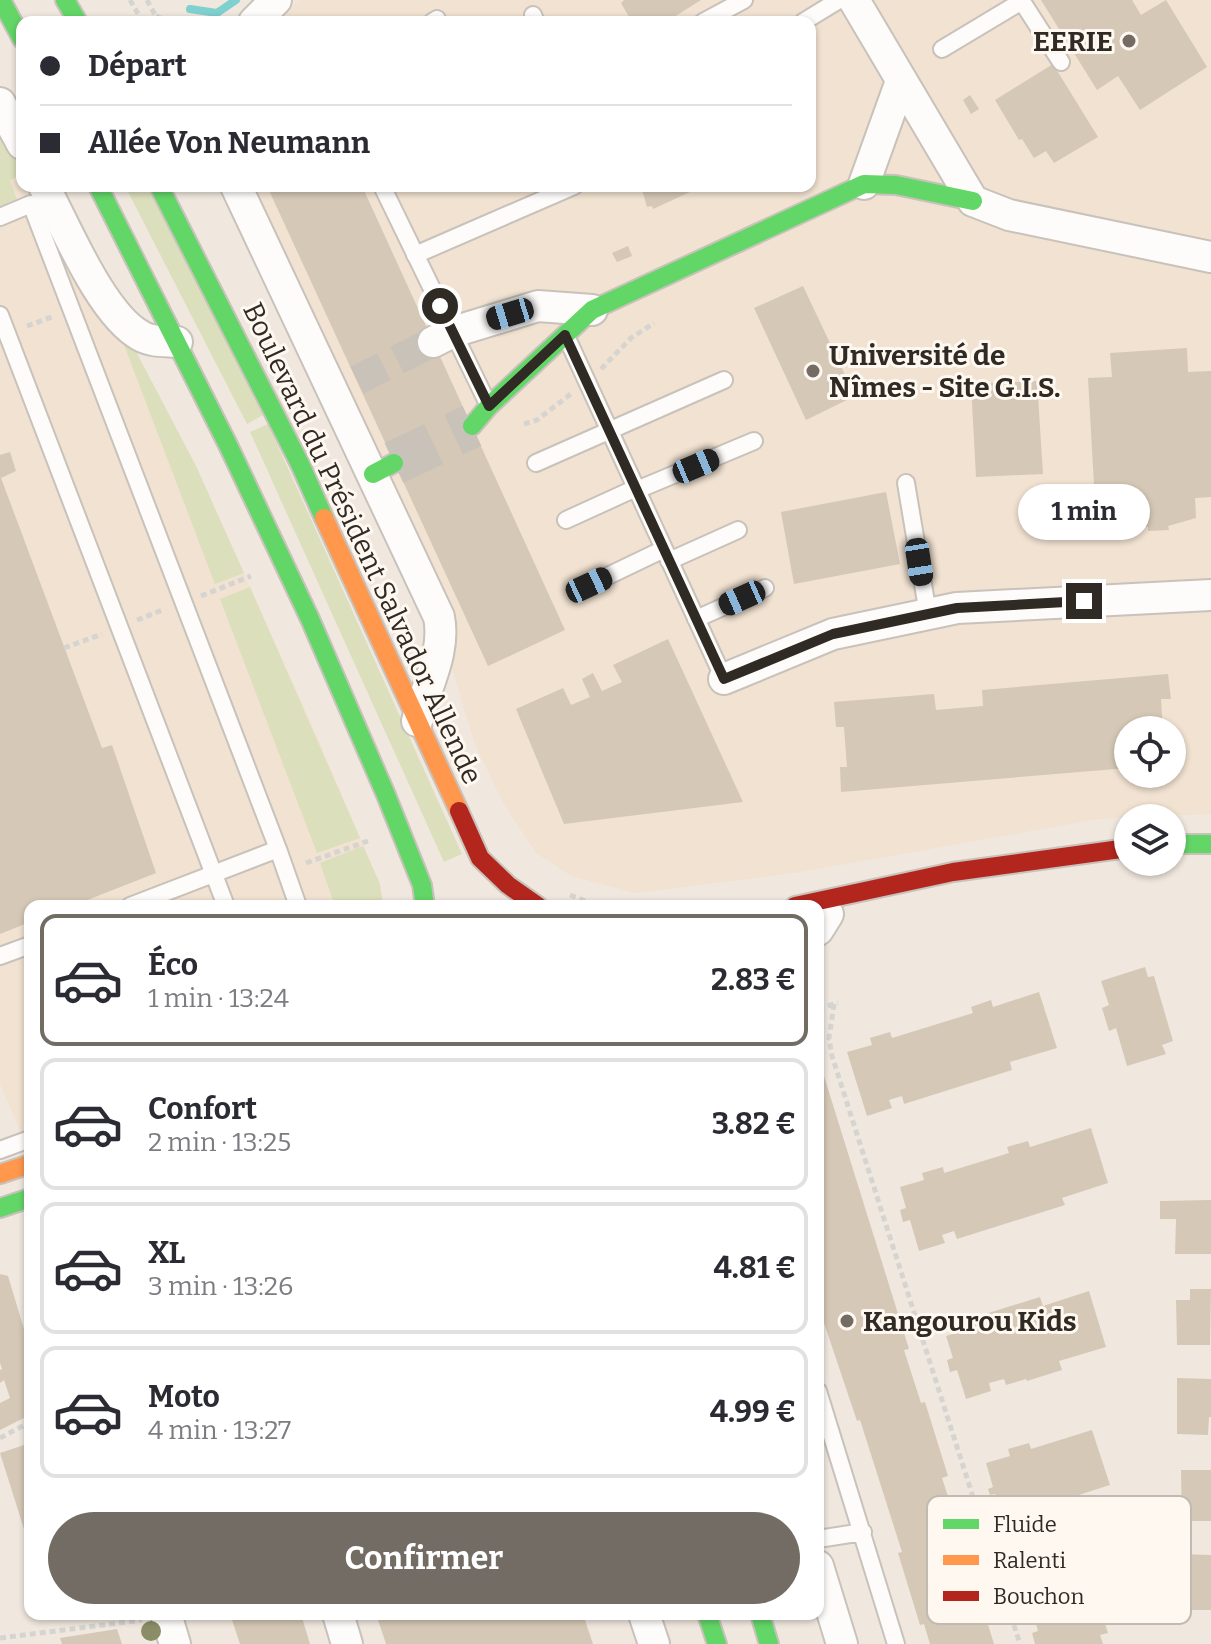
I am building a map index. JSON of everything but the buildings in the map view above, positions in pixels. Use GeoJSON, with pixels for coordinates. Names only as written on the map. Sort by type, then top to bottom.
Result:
{"type":"FeatureCollection","features":[{"type":"Feature","properties":{"kind":"main road"},"geometry":{"type":"LineString","coordinates":[[1,0],[16,28]]}},
{"type":"Feature","properties":{"kind":"main road"},"geometry":{"type":"LineString","coordinates":[[472,426],[489,406],[592,310],[864,184],[896,185],[970,211]]}},
{"type":"Feature","properties":{"kind":"main road"},"geometry":{"type":"LineString","coordinates":[[101,192],[226,436],[320,639],[373,760],[422,885],[424,900]]}},
{"type":"Feature","properties":{"kind":"main road","name":"Boulevard du Président Salvador Allende"},"geometry":{"type":"LineString","coordinates":[[162,192],[300,464],[480,858],[508,885],[529,900]]}},
{"type":"Feature","properties":{"kind":"main road"},"geometry":{"type":"LineString","coordinates":[[1186,844],[1211,844]]}},
{"type":"Feature","properties":{"kind":"main road"},"geometry":{"type":"LineString","coordinates":[[824,900],[953,872],[1114,850]]}},
{"type":"Feature","properties":{"kind":"main road"},"geometry":{"type":"LineString","coordinates":[[824,920],[905,883]]}},
{"type":"Feature","properties":{"kind":"main road"},"geometry":{"type":"LineString","coordinates":[[0,1208],[15,1174]]}},
{"type":"Feature","properties":{"kind":"main road"},"geometry":{"type":"LineString","coordinates":[[709,1620],[717,1644]]}},
{"type":"Feature","properties":{"kind":"main road"},"geometry":{"type":"LineString","coordinates":[[762,1620],[769,1644]]}},
{"type":"Feature","properties":{"kind":"street"},"geometry":{"type":"LineString","coordinates":[[260,16],[276,0]]}},
{"type":"Feature","properties":{"kind":"street"},"geometry":{"type":"LineString","coordinates":[[854,0],[970,211],[1009,215],[1211,257]]}},
{"type":"Feature","properties":{"kind":"street"},"geometry":{"type":"LineString","coordinates":[[864,184],[901,81]]}},
{"type":"Feature","properties":{"kind":"street"},"geometry":{"type":"LineString","coordinates":[[1,107],[16,133]]}},
{"type":"Feature","properties":{"kind":"street"},"geometry":{"type":"LineString","coordinates":[[47,192],[113,311],[126,326],[143,338],[177,342]]}},
{"type":"Feature","properties":{"kind":"street"},"geometry":{"type":"LineString","coordinates":[[239,192],[345,386],[384,468],[439,617],[442,635],[417,721]]}},
{"type":"Feature","properties":{"kind":"street"},"geometry":{"type":"LineString","coordinates":[[443,337],[538,306],[592,310]]}},
{"type":"Feature","properties":{"kind":"street"},"geometry":{"type":"LineString","coordinates":[[724,679],[833,634],[957,608],[1211,595]]}},
{"type":"Feature","properties":{"kind":"street"},"geometry":{"type":"LineString","coordinates":[[824,1586],[842,1644]]}},
{"type":"Feature","properties":{"kind":"street"},"geometry":{"type":"LineString","coordinates":[[340,1620],[347,1644]]}},
{"type":"Feature","properties":{"kind":"street"},"geometry":{"type":"LineString","coordinates":[[646,1620],[654,1644]]}},
{"type":"Feature","properties":{"kind":"lane"},"geometry":{"type":"LineString","coordinates":[[714,16],[744,0]]}},
{"type":"Feature","properties":{"kind":"lane"},"geometry":{"type":"LineString","coordinates":[[813,16],[839,0]]}},
{"type":"Feature","properties":{"kind":"lane"},"geometry":{"type":"LineString","coordinates":[[942,49],[1021,0],[1061,62]]}},
{"type":"Feature","properties":{"kind":"lane"},"geometry":{"type":"LineString","coordinates":[[391,192],[443,337],[489,406]]}},
{"type":"Feature","properties":{"kind":"lane"},"geometry":{"type":"LineString","coordinates":[[415,255],[560,192]]}},
{"type":"Feature","properties":{"kind":"lane"},"geometry":{"type":"LineString","coordinates":[[0,217],[31,204],[296,900]]}},
{"type":"Feature","properties":{"kind":"lane"},"geometry":{"type":"LineString","coordinates":[[0,315],[224,900]]}},
{"type":"Feature","properties":{"kind":"lane"},"geometry":{"type":"LineString","coordinates":[[565,335],[724,679]]}},
{"type":"Feature","properties":{"kind":"lane"},"geometry":{"type":"LineString","coordinates":[[536,463],[724,380]]}},
{"type":"Feature","properties":{"kind":"lane"},"geometry":{"type":"LineString","coordinates":[[566,520],[754,441]]}},
{"type":"Feature","properties":{"kind":"lane"},"geometry":{"type":"LineString","coordinates":[[906,483],[928,614]]}},
{"type":"Feature","properties":{"kind":"lane"},"geometry":{"type":"LineString","coordinates":[[589,585],[738,530]]}},
{"type":"Feature","properties":{"kind":"lane"},"geometry":{"type":"LineString","coordinates":[[696,619],[765,588]]}},
{"type":"Feature","properties":{"kind":"lane"},"geometry":{"type":"LineString","coordinates":[[145,900],[278,849]]}},
{"type":"Feature","properties":{"kind":"lane"},"geometry":{"type":"LineString","coordinates":[[0,956],[24,947]]}},
{"type":"Feature","properties":{"kind":"lane"},"geometry":{"type":"LineString","coordinates":[[15,1174],[24,1153]]}},
{"type":"Feature","properties":{"kind":"lane"},"geometry":{"type":"LineString","coordinates":[[824,1410],[896,1644]]}},
{"type":"Feature","properties":{"kind":"lane"},"geometry":{"type":"LineString","coordinates":[[824,1538],[863,1532]]}},
{"type":"Feature","properties":{"kind":"path"},"geometry":{"type":"LineString","coordinates":[[147,0],[155,15]]}},
{"type":"Feature","properties":{"kind":"path"},"geometry":{"type":"LineString","coordinates":[[516,427],[537,420],[565,401],[631,338],[663,317]]}},
{"type":"Feature","properties":{"kind":"path"},"geometry":{"type":"LineString","coordinates":[[824,1007],[836,1004],[829,1038],[832,1056],[973,1496]]}},
{"type":"Feature","properties":{"kind":"path"},"geometry":{"type":"LineString","coordinates":[[824,1040],[829,1038]]}},
{"type":"Feature","properties":{"kind":"path"},"geometry":{"type":"LineString","coordinates":[[0,1438],[24,1425]]}},
{"type":"Feature","properties":{"kind":"path"},"geometry":{"type":"LineString","coordinates":[[1014,1624],[1020,1644]]}},
{"type":"Feature","properties":{"kind":"path"},"geometry":{"type":"LineString","coordinates":[[0,1638],[169,1625]]}},
{"type":"Feature","properties":{"kind":"shaded area"},"geometry":{"type":"Polygon","coordinates":[[[299,0],[1211,0],[1211,814],[1186,815],[1186,804],[1114,804],[1114,818],[795,873],[635,893],[571,876],[536,853],[503,803],[474,742],[450,662],[248,192],[816,192],[816,16],[283,16],[299,0]]]}},
{"type":"Feature","properties":{"kind":"shaded area"},"geometry":{"type":"Polygon","coordinates":[[[0,111],[16,140],[16,192],[44,192],[196,466],[312,725],[380,884],[382,900],[24,900],[24,1134],[0,1084],[0,111]]]}},
{"type":"Feature","properties":{"kind":"green space"},"geometry":{"type":"Polygon","coordinates":[[[0,123],[16,143],[16,178],[10,180],[17,200],[0,207],[0,123]]]}},
{"type":"Feature","properties":{"kind":"green space"},"geometry":{"type":"Polygon","coordinates":[[[128,192],[150,192],[263,415],[247,424],[128,192]]]}},
{"type":"Feature","properties":{"kind":"green space"},"geometry":{"type":"Polygon","coordinates":[[[121,337],[130,340],[196,466],[244,573],[215,584],[121,337]]]}},
{"type":"Feature","properties":{"kind":"green space"},"geometry":{"type":"Polygon","coordinates":[[[268,424],[462,854],[444,862],[250,432],[268,424]]]}},
{"type":"Feature","properties":{"kind":"green space"},"geometry":{"type":"Polygon","coordinates":[[[250,587],[360,838],[317,853],[220,599],[250,587]]]}},
{"type":"Feature","properties":{"kind":"green space"},"geometry":{"type":"Polygon","coordinates":[[[363,846],[380,884],[382,900],[333,900],[320,863],[363,846]]]}},
{"type":"Feature","properties":{"kind":"waterway"},"geometry":{"type":"LineString","coordinates":[[190,9],[217,13],[236,0]]}},
{"type":"Feature","properties":{"kind":"tunnel"},"geometry":{"type":"LineString","coordinates":[[357,380],[433,342]]}},
{"type":"Feature","properties":{"kind":"tunnel"},"geometry":{"type":"LineString","coordinates":[[394,463],[472,426]]}},
{"type":"Feature","properties":{"kind":"traffic: fast"},"geometry":{"type":"LineString","coordinates":[[1,0],[16,28]]}},
{"type":"Feature","properties":{"kind":"traffic: fast"},"geometry":{"type":"LineString","coordinates":[[65,0],[74,16]]}},
{"type":"Feature","properties":{"kind":"traffic: fast"},"geometry":{"type":"LineString","coordinates":[[472,426],[489,406],[592,310],[864,184],[896,185],[973,201]]}},
{"type":"Feature","properties":{"kind":"traffic: fast"},"geometry":{"type":"LineString","coordinates":[[101,192],[228,445],[310,619],[386,795],[422,885],[424,900]]}},
{"type":"Feature","properties":{"kind":"traffic: fast"},"geometry":{"type":"LineString","coordinates":[[162,192],[300,464],[324,518]]}},
{"type":"Feature","properties":{"kind":"traffic: fast"},"geometry":{"type":"LineString","coordinates":[[373,474],[394,463]]}},
{"type":"Feature","properties":{"kind":"traffic: fast"},"geometry":{"type":"LineString","coordinates":[[1186,844],[1211,844]]}},
{"type":"Feature","properties":{"kind":"traffic: fast"},"geometry":{"type":"LineString","coordinates":[[0,1208],[24,1200]]}},
{"type":"Feature","properties":{"kind":"traffic: fast"},"geometry":{"type":"LineString","coordinates":[[709,1620],[717,1644]]}},
{"type":"Feature","properties":{"kind":"traffic: fast"},"geometry":{"type":"LineString","coordinates":[[762,1620],[769,1644]]}},
{"type":"Feature","properties":{"kind":"traffic: slow"},"geometry":{"type":"LineString","coordinates":[[324,518],[459,811]]}},
{"type":"Feature","properties":{"kind":"traffic: slow"},"geometry":{"type":"LineString","coordinates":[[0,1174],[24,1166]]}},
{"type":"Feature","properties":{"kind":"traffic: jam"},"geometry":{"type":"LineString","coordinates":[[459,811],[480,858],[508,885],[529,900]]}},
{"type":"Feature","properties":{"kind":"traffic: jam"},"geometry":{"type":"LineString","coordinates":[[823,900],[953,872],[1114,850]]}},
{"type":"Feature","properties":{"kind":"place","name":"EERIE"},"geometry":{"type":"Point","coordinates":[1129,41]}},
{"type":"Feature","properties":{"kind":"place","name":"Université de Nîmes - Site G.I.S."},"geometry":{"type":"Point","coordinates":[813,371]}},
{"type":"Feature","properties":{"kind":"place","name":"Kangourou Kids"},"geometry":{"type":"Point","coordinates":[847,1321]}},
{"type":"Feature","properties":{"kind":"route"},"geometry":{"type":"LineString","coordinates":[[440,306],[489,406],[565,335],[724,679],[833,634],[957,608],[1084,601]]}}]}
